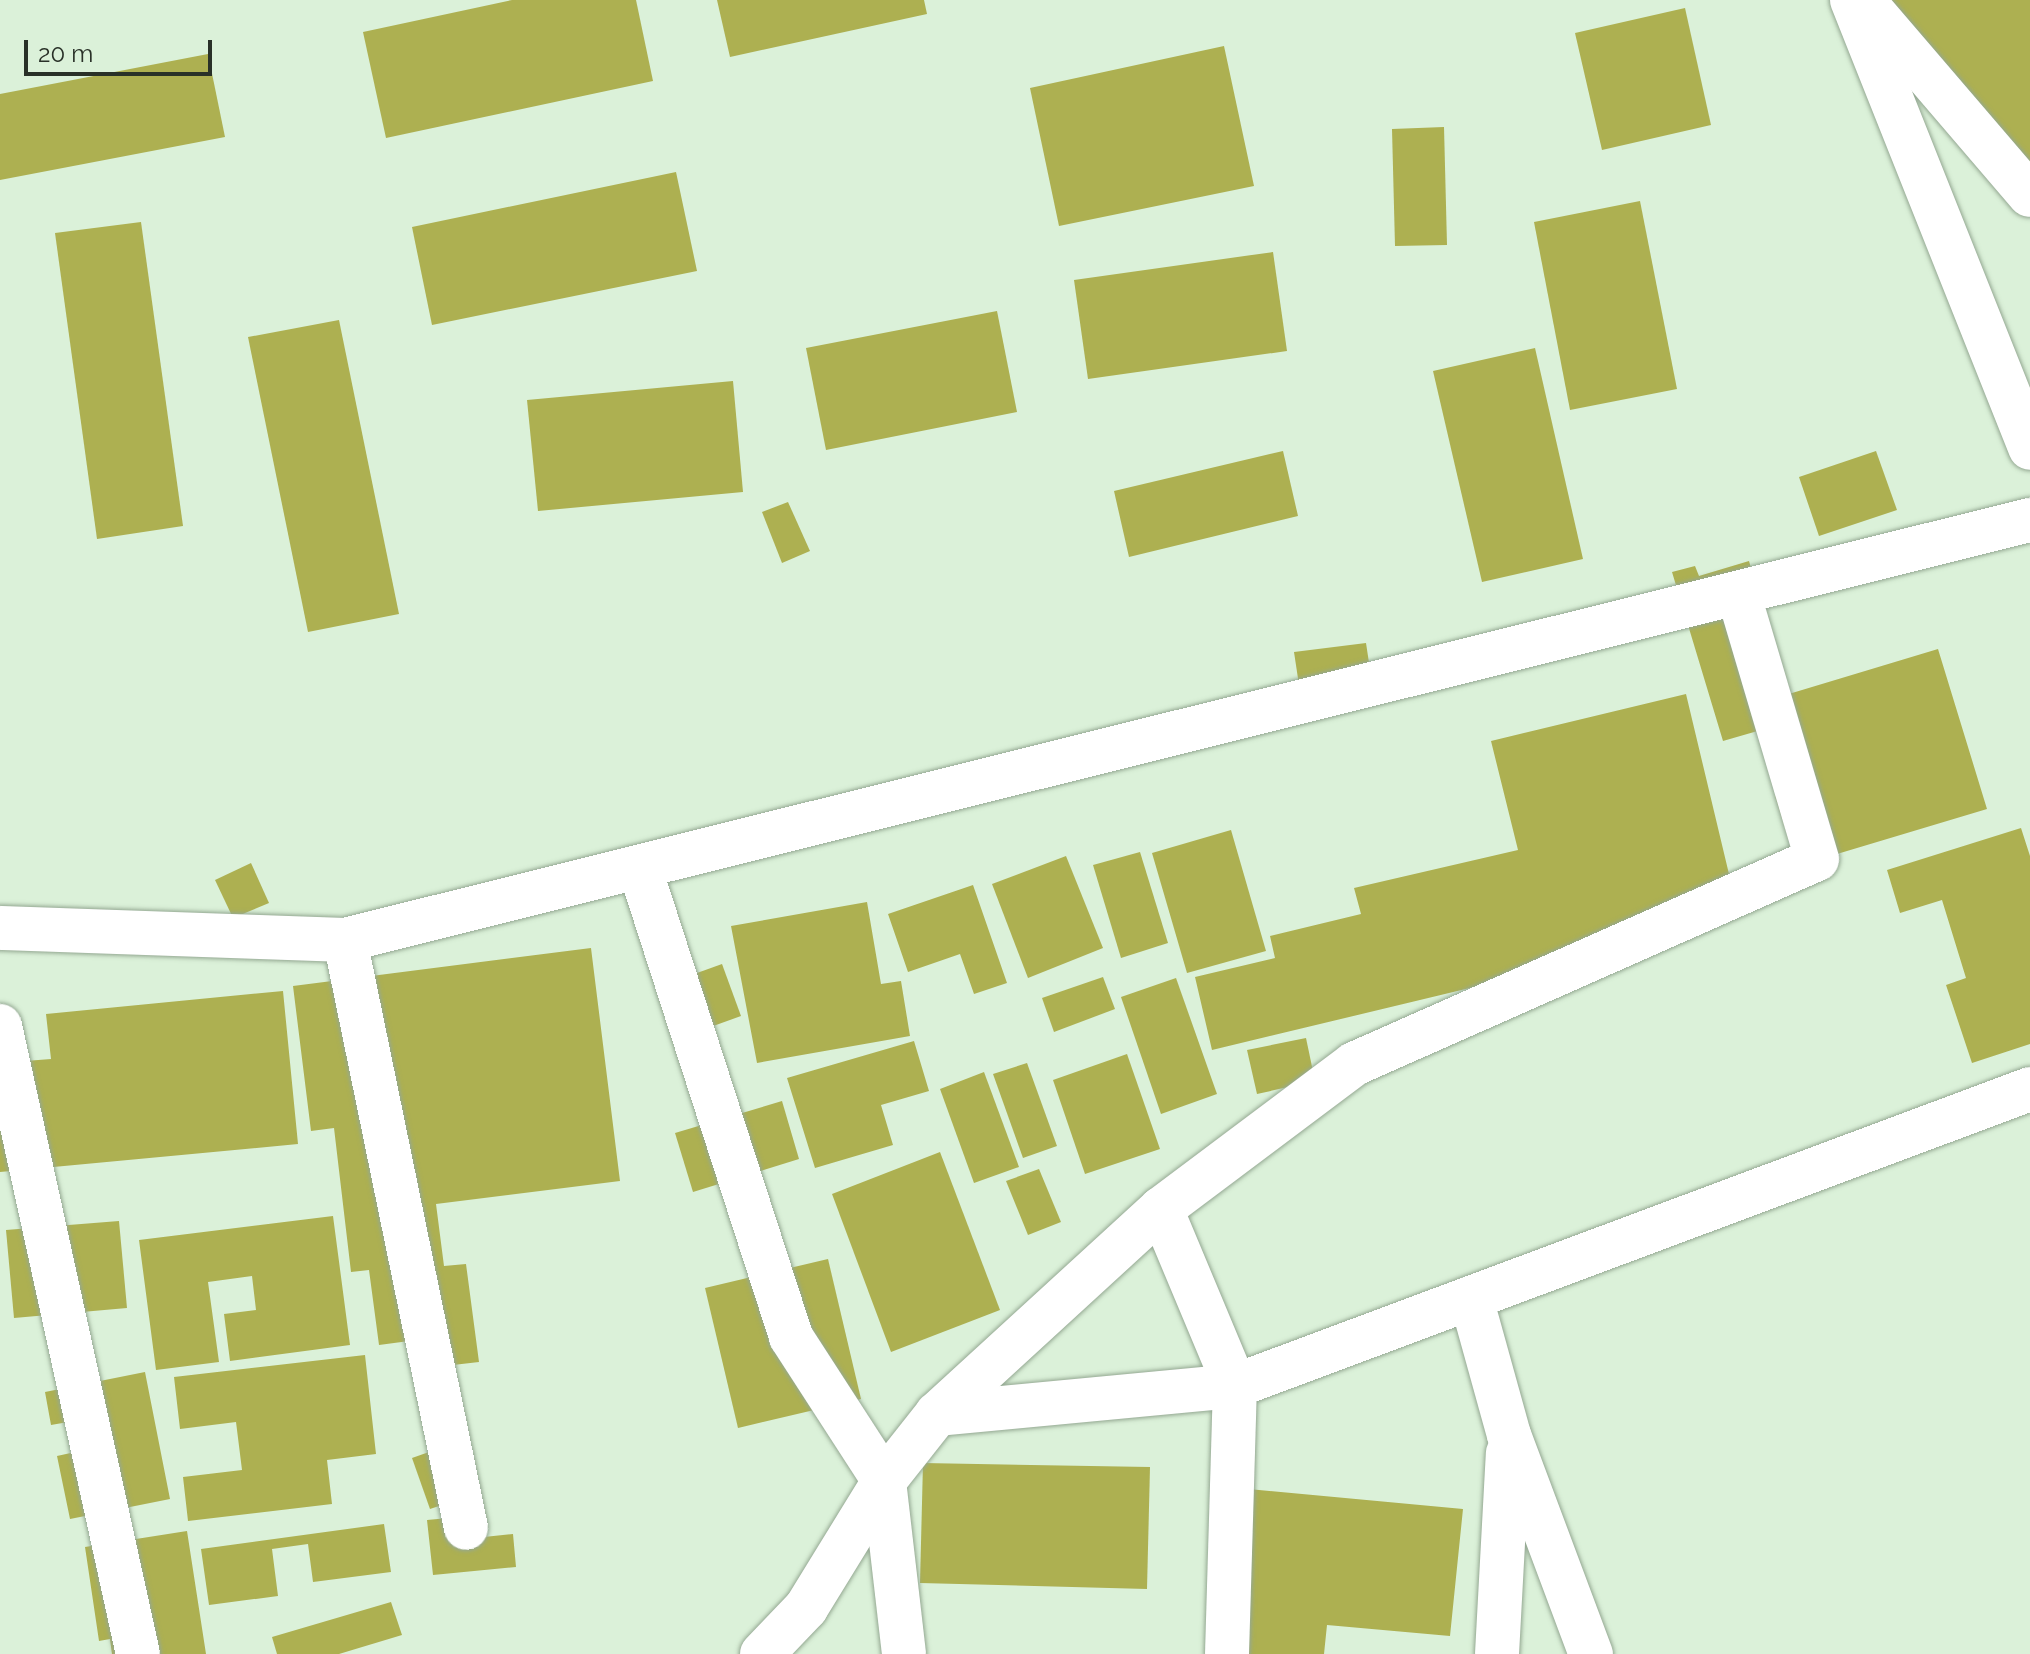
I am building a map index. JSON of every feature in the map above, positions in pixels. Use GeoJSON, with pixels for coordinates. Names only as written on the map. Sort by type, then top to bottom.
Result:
{"type":"FeatureCollection","features":[{"type":"Feature","properties":{"kind":"street"},"geometry":{"type":"LineString","coordinates":[[1852,0],[2030,448]]}},
{"type":"Feature","properties":{"kind":"street"},"geometry":{"type":"LineString","coordinates":[[1862,0],[2030,195]]}},
{"type":"Feature","properties":{"kind":"street"},"geometry":{"type":"LineString","coordinates":[[0,928],[345,940],[640,869],[2030,520]]}},
{"type":"Feature","properties":{"kind":"street"},"geometry":{"type":"LineString","coordinates":[[762,1654],[806,1608],[884,1481],[937,1414],[1161,1209],[1354,1064],[1817,859],[1739,595]]}},
{"type":"Feature","properties":{"kind":"street"},"geometry":{"type":"LineString","coordinates":[[640,869],[791,1337],[884,1481],[904,1654]]}},
{"type":"Feature","properties":{"kind":"street"},"geometry":{"type":"LineString","coordinates":[[345,940],[466,1528]]}},
{"type":"Feature","properties":{"kind":"street"},"geometry":{"type":"LineString","coordinates":[[0,1026],[138,1654]]}},
{"type":"Feature","properties":{"kind":"street"},"geometry":{"type":"LineString","coordinates":[[937,1414],[1235,1386],[2030,1089]]}},
{"type":"Feature","properties":{"kind":"street"},"geometry":{"type":"LineString","coordinates":[[1161,1209],[1235,1386],[1227,1654]]}},
{"type":"Feature","properties":{"kind":"street"},"geometry":{"type":"LineString","coordinates":[[1471,1298],[1509,1435],[1591,1654]]}},
{"type":"Feature","properties":{"kind":"street"},"geometry":{"type":"LineString","coordinates":[[1497,1654],[1509,1435]]}},
{"type":"Feature","properties":{"kind":"building"},"geometry":{"type":"Polygon","coordinates":[[[512,0],[636,0],[653,81],[386,138],[363,32],[512,0]]]}},
{"type":"Feature","properties":{"kind":"building"},"geometry":{"type":"Polygon","coordinates":[[[717,0],[924,0],[927,14],[730,57],[717,0]]]}},
{"type":"Feature","properties":{"kind":"building"},"geometry":{"type":"Polygon","coordinates":[[[1889,0],[2030,0],[2030,207],[2018,214],[1889,0]]]}},
{"type":"Feature","properties":{"kind":"building"},"geometry":{"type":"Polygon","coordinates":[[[1685,8],[1711,125],[1602,150],[1575,33],[1685,8]]]}},
{"type":"Feature","properties":{"kind":"building"},"geometry":{"type":"Polygon","coordinates":[[[1224,46],[1254,186],[1059,226],[1030,88],[1224,46]]]}},
{"type":"Feature","properties":{"kind":"building"},"geometry":{"type":"Polygon","coordinates":[[[208,54],[225,137],[0,180],[0,94],[208,54]]]}},
{"type":"Feature","properties":{"kind":"building"},"geometry":{"type":"Polygon","coordinates":[[[1444,127],[1447,245],[1395,246],[1392,129],[1444,127]]]}},
{"type":"Feature","properties":{"kind":"building"},"geometry":{"type":"Polygon","coordinates":[[[676,172],[697,271],[432,325],[412,227],[676,172]]]}},
{"type":"Feature","properties":{"kind":"building"},"geometry":{"type":"Polygon","coordinates":[[[1640,201],[1677,389],[1570,410],[1534,222],[1640,201]]]}},
{"type":"Feature","properties":{"kind":"building"},"geometry":{"type":"Polygon","coordinates":[[[141,222],[183,526],[97,539],[55,233],[141,222]]]}},
{"type":"Feature","properties":{"kind":"building"},"geometry":{"type":"Polygon","coordinates":[[[1273,252],[1287,351],[1088,379],[1074,280],[1273,252]]]}},
{"type":"Feature","properties":{"kind":"building"},"geometry":{"type":"Polygon","coordinates":[[[997,311],[1017,412],[826,450],[806,348],[997,311]]]}},
{"type":"Feature","properties":{"kind":"building"},"geometry":{"type":"Polygon","coordinates":[[[339,320],[399,614],[308,632],[248,337],[339,320]]]}},
{"type":"Feature","properties":{"kind":"building"},"geometry":{"type":"Polygon","coordinates":[[[1535,348],[1583,559],[1482,582],[1433,371],[1535,348]]]}},
{"type":"Feature","properties":{"kind":"building"},"geometry":{"type":"Polygon","coordinates":[[[733,381],[743,492],[538,511],[527,400],[733,381]]]}},
{"type":"Feature","properties":{"kind":"building"},"geometry":{"type":"Polygon","coordinates":[[[1283,451],[1298,516],[1129,557],[1114,491],[1283,451]]]}},
{"type":"Feature","properties":{"kind":"building"},"geometry":{"type":"Polygon","coordinates":[[[1876,451],[1897,510],[1819,536],[1799,477],[1876,451]]]}},
{"type":"Feature","properties":{"kind":"building"},"geometry":{"type":"Polygon","coordinates":[[[788,502],[810,551],[782,563],[762,512],[788,502]]]}},
{"type":"Feature","properties":{"kind":"building"},"geometry":{"type":"Polygon","coordinates":[[[1749,561],[1762,607],[1756,704],[1938,649],[1987,809],[1797,866],[1775,796],[1814,784],[1795,720],[1723,741],[1672,572],[1695,566],[1699,576],[1749,561]]]}},
{"type":"Feature","properties":{"kind":"building"},"geometry":{"type":"Polygon","coordinates":[[[1366,643],[1371,676],[1299,685],[1294,652],[1366,643]]]}},
{"type":"Feature","properties":{"kind":"building"},"geometry":{"type":"Polygon","coordinates":[[[1686,694],[1734,895],[1686,936],[1212,1050],[1195,977],[1275,958],[1270,936],[1361,914],[1354,888],[1518,850],[1491,741],[1686,694]]]}},
{"type":"Feature","properties":{"kind":"building"},"geometry":{"type":"Polygon","coordinates":[[[2021,828],[2030,856],[2030,1044],[1972,1063],[1946,985],[1966,978],[1942,900],[1900,913],[1887,870],[2021,828]]]}},
{"type":"Feature","properties":{"kind":"building"},"geometry":{"type":"Polygon","coordinates":[[[1231,830],[1266,951],[1187,973],[1152,853],[1231,830]]]}},
{"type":"Feature","properties":{"kind":"building"},"geometry":{"type":"Polygon","coordinates":[[[1140,852],[1168,943],[1121,958],[1093,865],[1140,852]]]}},
{"type":"Feature","properties":{"kind":"building"},"geometry":{"type":"Polygon","coordinates":[[[1066,856],[1103,948],[1028,978],[992,884],[1066,856]]]}},
{"type":"Feature","properties":{"kind":"building"},"geometry":{"type":"Polygon","coordinates":[[[251,863],[269,903],[233,918],[215,880],[251,863]]]}},
{"type":"Feature","properties":{"kind":"building"},"geometry":{"type":"Polygon","coordinates":[[[973,885],[1007,983],[974,994],[960,954],[908,972],[888,914],[973,885]]]}},
{"type":"Feature","properties":{"kind":"building"},"geometry":{"type":"Polygon","coordinates":[[[867,902],[881,984],[901,981],[910,1036],[757,1063],[731,926],[867,902]]]}},
{"type":"Feature","properties":{"kind":"building"},"geometry":{"type":"Polygon","coordinates":[[[591,948],[620,1181],[436,1204],[444,1266],[466,1264],[479,1362],[427,1368],[424,1339],[379,1345],[369,1270],[351,1272],[334,1128],[311,1131],[293,986],[591,948]]]}},
{"type":"Feature","properties":{"kind":"building"},"geometry":{"type":"Polygon","coordinates":[[[722,964],[741,1016],[680,1038],[661,986],[722,964]]]}},
{"type":"Feature","properties":{"kind":"building"},"geometry":{"type":"Polygon","coordinates":[[[1103,977],[1115,1009],[1054,1032],[1042,998],[1103,977]]]}},
{"type":"Feature","properties":{"kind":"building"},"geometry":{"type":"Polygon","coordinates":[[[1176,978],[1217,1094],[1161,1114],[1121,997],[1176,978]]]}},
{"type":"Feature","properties":{"kind":"building"},"geometry":{"type":"Polygon","coordinates":[[[283,991],[298,1144],[0,1172],[0,1063],[51,1059],[46,1014],[283,991]]]}},
{"type":"Feature","properties":{"kind":"building"},"geometry":{"type":"Polygon","coordinates":[[[1306,1038],[1315,1081],[1257,1094],[1247,1050],[1306,1038]]]}},
{"type":"Feature","properties":{"kind":"building"},"geometry":{"type":"Polygon","coordinates":[[[914,1041],[929,1091],[881,1105],[893,1145],[815,1168],[787,1078],[914,1041]]]}},
{"type":"Feature","properties":{"kind":"building"},"geometry":{"type":"Polygon","coordinates":[[[1127,1054],[1160,1149],[1085,1174],[1053,1080],[1127,1054]]]}},
{"type":"Feature","properties":{"kind":"building"},"geometry":{"type":"Polygon","coordinates":[[[1027,1063],[1057,1146],[1023,1158],[993,1074],[1027,1063]]]}},
{"type":"Feature","properties":{"kind":"building"},"geometry":{"type":"Polygon","coordinates":[[[984,1072],[1019,1167],[974,1183],[940,1089],[984,1072]]]}},
{"type":"Feature","properties":{"kind":"building"},"geometry":{"type":"Polygon","coordinates":[[[782,1101],[799,1159],[693,1192],[675,1133],[782,1101]]]}},
{"type":"Feature","properties":{"kind":"building"},"geometry":{"type":"Polygon","coordinates":[[[940,1152],[1000,1310],[891,1352],[832,1194],[940,1152]]]}},
{"type":"Feature","properties":{"kind":"building"},"geometry":{"type":"Polygon","coordinates":[[[1039,1169],[1061,1222],[1028,1235],[1006,1181],[1039,1169]]]}},
{"type":"Feature","properties":{"kind":"building"},"geometry":{"type":"Polygon","coordinates":[[[333,1216],[350,1345],[230,1361],[224,1314],[256,1310],[252,1276],[208,1282],[219,1362],[156,1370],[139,1240],[333,1216]]]}},
{"type":"Feature","properties":{"kind":"building"},"geometry":{"type":"Polygon","coordinates":[[[119,1221],[127,1308],[14,1318],[6,1230],[119,1221]]]}},
{"type":"Feature","properties":{"kind":"building"},"geometry":{"type":"Polygon","coordinates":[[[828,1259],[861,1399],[738,1428],[705,1288],[828,1259]]]}},
{"type":"Feature","properties":{"kind":"building"},"geometry":{"type":"Polygon","coordinates":[[[365,1355],[376,1454],[327,1460],[332,1504],[188,1521],[183,1477],[242,1470],[236,1422],[180,1429],[174,1377],[365,1355]]]}},
{"type":"Feature","properties":{"kind":"building"},"geometry":{"type":"Polygon","coordinates":[[[145,1372],[170,1499],[70,1519],[57,1456],[107,1445],[102,1416],[51,1425],[45,1392],[145,1372]]]}},
{"type":"Feature","properties":{"kind":"building"},"geometry":{"type":"Polygon","coordinates":[[[463,1440],[481,1492],[430,1509],[412,1458],[463,1440]]]}},
{"type":"Feature","properties":{"kind":"building"},"geometry":{"type":"Polygon","coordinates":[[[923,1463],[1150,1467],[1147,1589],[920,1583],[923,1463]]]}},
{"type":"Feature","properties":{"kind":"building"},"geometry":{"type":"Polygon","coordinates":[[[1238,1488],[1463,1509],[1450,1636],[1327,1625],[1324,1654],[1222,1654],[1238,1488]]]}},
{"type":"Feature","properties":{"kind":"building"},"geometry":{"type":"Polygon","coordinates":[[[481,1515],[484,1537],[513,1534],[516,1567],[433,1575],[427,1520],[481,1515]]]}},
{"type":"Feature","properties":{"kind":"building"},"geometry":{"type":"Polygon","coordinates":[[[384,1524],[391,1572],[313,1582],[308,1544],[272,1549],[278,1596],[209,1605],[201,1549],[384,1524]]]}},
{"type":"Feature","properties":{"kind":"building"},"geometry":{"type":"Polygon","coordinates":[[[187,1531],[206,1654],[112,1654],[110,1639],[99,1641],[85,1547],[187,1531]]]}},
{"type":"Feature","properties":{"kind":"building"},"geometry":{"type":"Polygon","coordinates":[[[391,1602],[402,1635],[339,1654],[277,1654],[272,1637],[391,1602]]]}}]}
